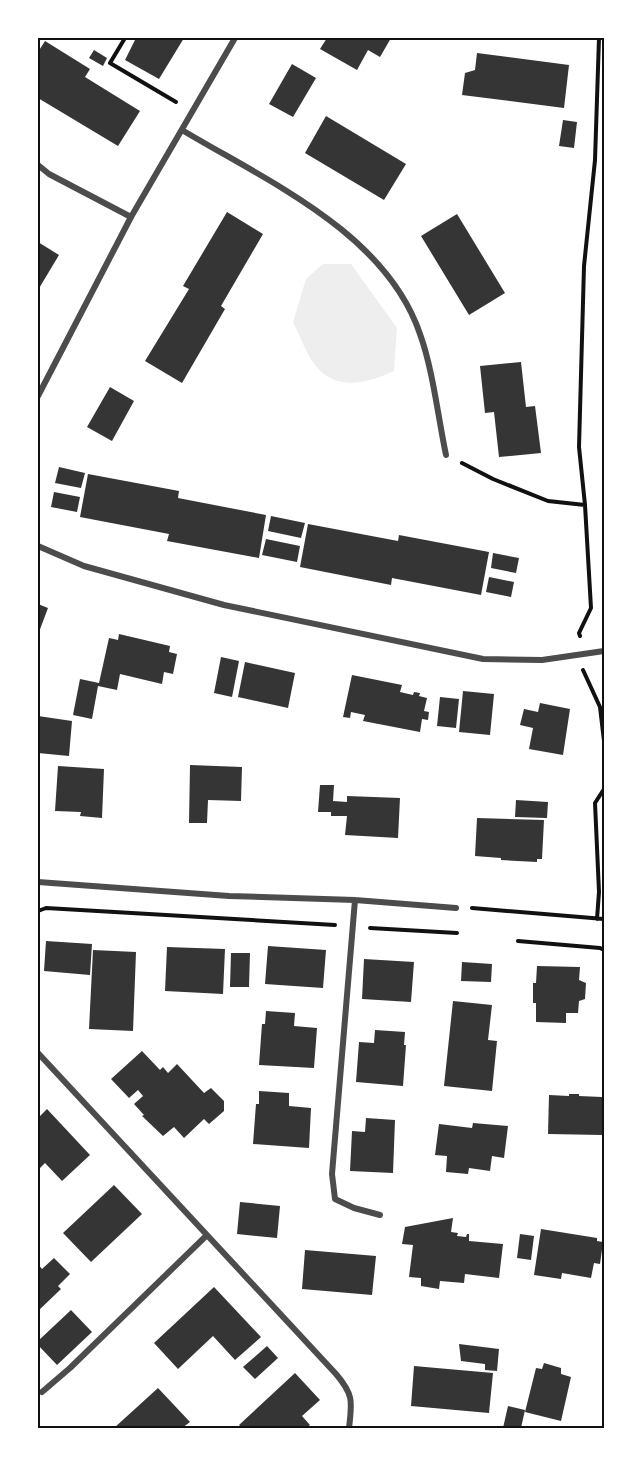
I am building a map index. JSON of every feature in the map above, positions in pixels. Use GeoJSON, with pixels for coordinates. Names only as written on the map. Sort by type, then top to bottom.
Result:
{"type":"FeatureCollection","features":[{"type":"Feature","properties":{"kind":"street"},"geometry":{"type":"LineString","coordinates":[[38,396],[131,217],[235,38]]}},
{"type":"Feature","properties":{"kind":"street"},"geometry":{"type":"LineString","coordinates":[[182,130],[309,205],[368,252],[411,311],[420,334],[446,455]]}},
{"type":"Feature","properties":{"kind":"street"},"geometry":{"type":"LineString","coordinates":[[38,165],[49,174],[131,217]]}},
{"type":"Feature","properties":{"kind":"street"},"geometry":{"type":"LineString","coordinates":[[38,546],[84,566],[224,605],[483,659],[542,660],[604,651]]}},
{"type":"Feature","properties":{"kind":"street"},"geometry":{"type":"LineString","coordinates":[[38,882],[456,908]]}},
{"type":"Feature","properties":{"kind":"street"},"geometry":{"type":"LineString","coordinates":[[354,900],[332,1174],[336,1199],[354,1208],[380,1215]]}},
{"type":"Feature","properties":{"kind":"street"},"geometry":{"type":"LineString","coordinates":[[38,1053],[348,1388],[352,1401],[349,1428]]}},
{"type":"Feature","properties":{"kind":"street"},"geometry":{"type":"LineString","coordinates":[[42,1392],[70,1368],[206,1236]]}},
{"type":"Feature","properties":{"kind":"path"},"geometry":{"type":"LineString","coordinates":[[125,38],[110,63],[192,112]]}},
{"type":"Feature","properties":{"kind":"path"},"geometry":{"type":"LineString","coordinates":[[599,38],[595,160],[584,266],[579,447],[591,608],[579,633],[584,674],[600,707],[604,741]]}},
{"type":"Feature","properties":{"kind":"path"},"geometry":{"type":"LineString","coordinates":[[446,455],[533,496],[548,501],[585,506]]}},
{"type":"Feature","properties":{"kind":"path"},"geometry":{"type":"LineString","coordinates":[[597,919],[599,862],[595,803],[604,789]]}},
{"type":"Feature","properties":{"kind":"path"},"geometry":{"type":"LineString","coordinates":[[38,911],[46,908],[457,933]]}},
{"type":"Feature","properties":{"kind":"path"},"geometry":{"type":"LineString","coordinates":[[456,908],[604,919]]}},
{"type":"Feature","properties":{"kind":"path"},"geometry":{"type":"LineString","coordinates":[[518,941],[577,945],[604,950]]}},
{"type":"Feature","properties":{"kind":"shaded area"},"geometry":{"type":"Polygon","coordinates":[[[323,264],[351,264],[397,328],[394,371],[374,379],[353,383],[333,379],[323,374],[315,365],[293,322],[306,279],[323,264]]]}},
{"type":"Feature","properties":{"kind":"building"},"geometry":{"type":"Polygon","coordinates":[[[136,38],[184,38],[159,79],[125,60],[136,38]]]}},
{"type":"Feature","properties":{"kind":"building"},"geometry":{"type":"Polygon","coordinates":[[[327,38],[391,38],[380,57],[368,50],[357,70],[320,49],[327,38]]]}},
{"type":"Feature","properties":{"kind":"building"},"geometry":{"type":"Polygon","coordinates":[[[45,41],[90,69],[85,77],[140,111],[118,146],[38,98],[38,52],[45,41]]]}},
{"type":"Feature","properties":{"kind":"building"},"geometry":{"type":"Polygon","coordinates":[[[94,50],[107,58],[103,66],[89,58],[94,50]]]}},
{"type":"Feature","properties":{"kind":"building"},"geometry":{"type":"Polygon","coordinates":[[[477,53],[569,65],[564,108],[462,95],[465,73],[475,70],[477,53]]]}},
{"type":"Feature","properties":{"kind":"building"},"geometry":{"type":"Polygon","coordinates":[[[292,64],[316,78],[293,117],[269,104],[292,64]]]}},
{"type":"Feature","properties":{"kind":"building"},"geometry":{"type":"Polygon","coordinates":[[[326,116],[406,164],[384,200],[305,153],[326,116]]]}},
{"type":"Feature","properties":{"kind":"building"},"geometry":{"type":"Polygon","coordinates":[[[563,120],[577,122],[574,148],[559,146],[563,120]]]}},
{"type":"Feature","properties":{"kind":"building"},"geometry":{"type":"Polygon","coordinates":[[[227,212],[263,234],[221,306],[225,309],[182,383],[145,361],[189,289],[183,286],[227,212]]]}},
{"type":"Feature","properties":{"kind":"building"},"geometry":{"type":"Polygon","coordinates":[[[457,214],[505,293],[469,315],[421,236],[457,214]]]}},
{"type":"Feature","properties":{"kind":"building"},"geometry":{"type":"Polygon","coordinates":[[[38,242],[59,255],[38,290],[38,242]]]}},
{"type":"Feature","properties":{"kind":"building"},"geometry":{"type":"Polygon","coordinates":[[[521,362],[526,407],[535,406],[541,453],[499,457],[494,412],[485,413],[480,366],[521,362]]]}},
{"type":"Feature","properties":{"kind":"building"},"geometry":{"type":"Polygon","coordinates":[[[110,387],[134,401],[112,441],[87,427],[110,387]]]}},
{"type":"Feature","properties":{"kind":"building"},"geometry":{"type":"Polygon","coordinates":[[[59,467],[85,473],[81,488],[55,483],[59,467]]]}},
{"type":"Feature","properties":{"kind":"building"},"geometry":{"type":"Polygon","coordinates":[[[88,474],[179,491],[178,498],[266,515],[259,558],[167,541],[169,534],[80,517],[88,474]]]}},
{"type":"Feature","properties":{"kind":"building"},"geometry":{"type":"Polygon","coordinates":[[[54,492],[80,497],[77,512],[51,507],[54,492]]]}},
{"type":"Feature","properties":{"kind":"building"},"geometry":{"type":"Polygon","coordinates":[[[271,516],[305,523],[301,538],[268,531],[271,516]]]}},
{"type":"Feature","properties":{"kind":"building"},"geometry":{"type":"Polygon","coordinates":[[[308,524],[398,541],[399,535],[489,552],[481,595],[392,578],[391,585],[300,567],[308,524]]]}},
{"type":"Feature","properties":{"kind":"building"},"geometry":{"type":"Polygon","coordinates":[[[266,539],[300,546],[297,562],[262,555],[266,539]]]}},
{"type":"Feature","properties":{"kind":"building"},"geometry":{"type":"Polygon","coordinates":[[[493,553],[519,558],[516,573],[491,568],[493,553]]]}},
{"type":"Feature","properties":{"kind":"building"},"geometry":{"type":"Polygon","coordinates":[[[489,577],[514,582],[511,597],[486,592],[489,577]]]}},
{"type":"Feature","properties":{"kind":"building"},"geometry":{"type":"Polygon","coordinates":[[[38,604],[48,608],[39,632],[38,631],[38,604]]]}},
{"type":"Feature","properties":{"kind":"building"},"geometry":{"type":"Polygon","coordinates":[[[119,634],[170,646],[169,652],[177,654],[173,674],[164,672],[162,684],[120,674],[117,690],[98,686],[92,719],[73,715],[80,679],[99,683],[109,638],[118,640],[119,634]]]}},
{"type":"Feature","properties":{"kind":"building"},"geometry":{"type":"Polygon","coordinates":[[[221,657],[239,661],[232,697],[214,693],[221,657]]]}},
{"type":"Feature","properties":{"kind":"building"},"geometry":{"type":"Polygon","coordinates":[[[245,662],[295,673],[288,708],[238,697],[245,662]]]}},
{"type":"Feature","properties":{"kind":"building"},"geometry":{"type":"Polygon","coordinates":[[[352,675],[402,685],[400,692],[413,695],[414,692],[420,693],[419,696],[427,698],[424,711],[429,712],[428,720],[422,719],[420,732],[363,721],[365,715],[351,712],[350,718],[343,717],[352,675]]]}},
{"type":"Feature","properties":{"kind":"building"},"geometry":{"type":"Polygon","coordinates":[[[463,691],[494,694],[490,735],[459,732],[463,691]]]}},
{"type":"Feature","properties":{"kind":"building"},"geometry":{"type":"Polygon","coordinates":[[[440,697],[459,699],[456,728],[437,726],[440,697]]]}},
{"type":"Feature","properties":{"kind":"building"},"geometry":{"type":"Polygon","coordinates":[[[540,703],[570,709],[563,755],[529,749],[533,728],[520,725],[524,709],[538,712],[540,703]]]}},
{"type":"Feature","properties":{"kind":"building"},"geometry":{"type":"Polygon","coordinates":[[[38,716],[72,721],[69,756],[38,753],[38,716]]]}},
{"type":"Feature","properties":{"kind":"building"},"geometry":{"type":"Polygon","coordinates":[[[190,765],[242,767],[241,801],[208,800],[207,823],[189,823],[190,765]]]}},
{"type":"Feature","properties":{"kind":"building"},"geometry":{"type":"Polygon","coordinates":[[[58,766],[104,769],[102,818],[80,816],[81,812],[55,811],[58,766]]]}},
{"type":"Feature","properties":{"kind":"building"},"geometry":{"type":"Polygon","coordinates":[[[320,785],[334,785],[333,801],[347,802],[347,796],[400,798],[398,838],[345,835],[347,816],[331,816],[331,812],[318,812],[320,785]]]}},
{"type":"Feature","properties":{"kind":"building"},"geometry":{"type":"Polygon","coordinates":[[[516,800],[548,802],[547,818],[515,817],[516,800]]]}},
{"type":"Feature","properties":{"kind":"building"},"geometry":{"type":"Polygon","coordinates":[[[477,818],[544,820],[542,859],[537,859],[537,862],[475,856],[477,818]]]}},
{"type":"Feature","properties":{"kind":"building"},"geometry":{"type":"Polygon","coordinates":[[[46,941],[92,944],[90,975],[44,971],[46,941]]]}},
{"type":"Feature","properties":{"kind":"building"},"geometry":{"type":"Polygon","coordinates":[[[268,946],[326,950],[323,988],[265,984],[268,946]]]}},
{"type":"Feature","properties":{"kind":"building"},"geometry":{"type":"Polygon","coordinates":[[[167,947],[225,949],[223,994],[165,991],[167,947]]]}},
{"type":"Feature","properties":{"kind":"building"},"geometry":{"type":"Polygon","coordinates":[[[93,950],[136,952],[133,1031],[89,1029],[93,950]]]}},
{"type":"Feature","properties":{"kind":"building"},"geometry":{"type":"Polygon","coordinates":[[[231,953],[250,953],[249,987],[230,987],[231,953]]]}},
{"type":"Feature","properties":{"kind":"building"},"geometry":{"type":"Polygon","coordinates":[[[364,959],[414,962],[411,1002],[362,999],[364,959]]]}},
{"type":"Feature","properties":{"kind":"building"},"geometry":{"type":"Polygon","coordinates":[[[462,962],[492,964],[491,982],[461,981],[462,962]]]}},
{"type":"Feature","properties":{"kind":"building"},"geometry":{"type":"Polygon","coordinates":[[[537,966],[580,967],[579,980],[586,983],[585,999],[579,1001],[578,1013],[566,1013],[566,1023],[536,1022],[533,983],[536,983],[537,966]]]}},
{"type":"Feature","properties":{"kind":"building"},"geometry":{"type":"Polygon","coordinates":[[[453,1001],[492,1005],[488,1040],[497,1041],[492,1091],[444,1086],[453,1001]]]}},
{"type":"Feature","properties":{"kind":"building"},"geometry":{"type":"Polygon","coordinates":[[[266,1011],[295,1013],[294,1026],[317,1028],[314,1068],[259,1065],[262,1024],[265,1024],[266,1011]]]}},
{"type":"Feature","properties":{"kind":"building"},"geometry":{"type":"Polygon","coordinates":[[[375,1030],[405,1032],[403,1086],[356,1082],[359,1042],[374,1043],[375,1030]]]}},
{"type":"Feature","properties":{"kind":"building"},"geometry":{"type":"Polygon","coordinates":[[[142,1051],[160,1070],[163,1067],[168,1073],[177,1064],[204,1093],[211,1088],[224,1101],[224,1111],[209,1124],[204,1119],[184,1138],[174,1127],[163,1136],[142,1116],[144,1115],[134,1104],[143,1096],[138,1090],[129,1098],[111,1079],[142,1051]]]}},
{"type":"Feature","properties":{"kind":"building"},"geometry":{"type":"Polygon","coordinates":[[[259,1091],[289,1093],[289,1106],[311,1108],[309,1148],[253,1144],[259,1091]]]}},
{"type":"Feature","properties":{"kind":"building"},"geometry":{"type":"Polygon","coordinates":[[[569,1094],[602,1097],[604,1094],[602,1135],[548,1134],[549,1095],[569,1096],[569,1094]]]}},
{"type":"Feature","properties":{"kind":"building"},"geometry":{"type":"Polygon","coordinates":[[[47,1109],[90,1155],[62,1181],[45,1163],[38,1170],[38,1118],[47,1109]]]}},
{"type":"Feature","properties":{"kind":"building"},"geometry":{"type":"Polygon","coordinates":[[[366,1118],[395,1120],[393,1173],[350,1171],[352,1131],[365,1132],[366,1118]]]}},
{"type":"Feature","properties":{"kind":"building"},"geometry":{"type":"Polygon","coordinates":[[[473,1123],[508,1126],[504,1158],[492,1156],[490,1171],[469,1168],[468,1174],[446,1172],[447,1156],[435,1155],[439,1124],[472,1128],[473,1123]]]}},
{"type":"Feature","properties":{"kind":"building"},"geometry":{"type":"Polygon","coordinates":[[[114,1185],[142,1214],[91,1262],[63,1233],[114,1185]]]}},
{"type":"Feature","properties":{"kind":"building"},"geometry":{"type":"Polygon","coordinates":[[[240,1202],[280,1206],[277,1238],[237,1234],[240,1202]]]}},
{"type":"Feature","properties":{"kind":"building"},"geometry":{"type":"Polygon","coordinates":[[[453,1218],[451,1232],[458,1233],[457,1236],[466,1237],[469,1234],[469,1241],[503,1244],[499,1278],[465,1274],[464,1283],[440,1281],[439,1289],[421,1286],[421,1278],[409,1277],[413,1245],[402,1244],[405,1227],[453,1218]]]}},
{"type":"Feature","properties":{"kind":"building"},"geometry":{"type":"Polygon","coordinates":[[[541,1229],[597,1238],[597,1241],[603,1242],[600,1264],[594,1263],[591,1278],[562,1273],[561,1279],[534,1275],[541,1229]]]}},
{"type":"Feature","properties":{"kind":"building"},"geometry":{"type":"Polygon","coordinates":[[[520,1234],[534,1236],[531,1260],[517,1258],[520,1234]]]}},
{"type":"Feature","properties":{"kind":"building"},"geometry":{"type":"Polygon","coordinates":[[[305,1250],[376,1256],[372,1295],[302,1289],[305,1250]]]}},
{"type":"Feature","properties":{"kind":"building"},"geometry":{"type":"Polygon","coordinates":[[[54,1258],[70,1274],[58,1286],[61,1289],[38,1311],[38,1264],[42,1269],[54,1258]]]}},
{"type":"Feature","properties":{"kind":"building"},"geometry":{"type":"Polygon","coordinates":[[[214,1287],[261,1337],[235,1360],[213,1336],[178,1369],[154,1343],[214,1287]]]}},
{"type":"Feature","properties":{"kind":"building"},"geometry":{"type":"Polygon","coordinates":[[[71,1310],[92,1332],[57,1365],[38,1345],[38,1341],[71,1310]]]}},
{"type":"Feature","properties":{"kind":"building"},"geometry":{"type":"Polygon","coordinates":[[[459,1344],[499,1349],[497,1371],[485,1370],[485,1364],[461,1361],[459,1344]]]}},
{"type":"Feature","properties":{"kind":"building"},"geometry":{"type":"Polygon","coordinates":[[[267,1346],[278,1358],[255,1379],[243,1367],[267,1346]]]}},
{"type":"Feature","properties":{"kind":"building"},"geometry":{"type":"Polygon","coordinates":[[[544,1363],[561,1368],[561,1374],[571,1377],[561,1421],[525,1412],[536,1368],[542,1369],[544,1363]]]}},
{"type":"Feature","properties":{"kind":"building"},"geometry":{"type":"Polygon","coordinates":[[[414,1366],[493,1373],[489,1413],[411,1406],[414,1366]]]}},
{"type":"Feature","properties":{"kind":"building"},"geometry":{"type":"Polygon","coordinates":[[[295,1373],[320,1400],[302,1416],[310,1425],[306,1428],[242,1428],[239,1425],[295,1373]]]}},
{"type":"Feature","properties":{"kind":"building"},"geometry":{"type":"Polygon","coordinates":[[[158,1388],[190,1422],[182,1428],[114,1428],[158,1388]]]}},
{"type":"Feature","properties":{"kind":"building"},"geometry":{"type":"Polygon","coordinates":[[[508,1406],[525,1410],[521,1428],[503,1428],[508,1406]]]}}]}
